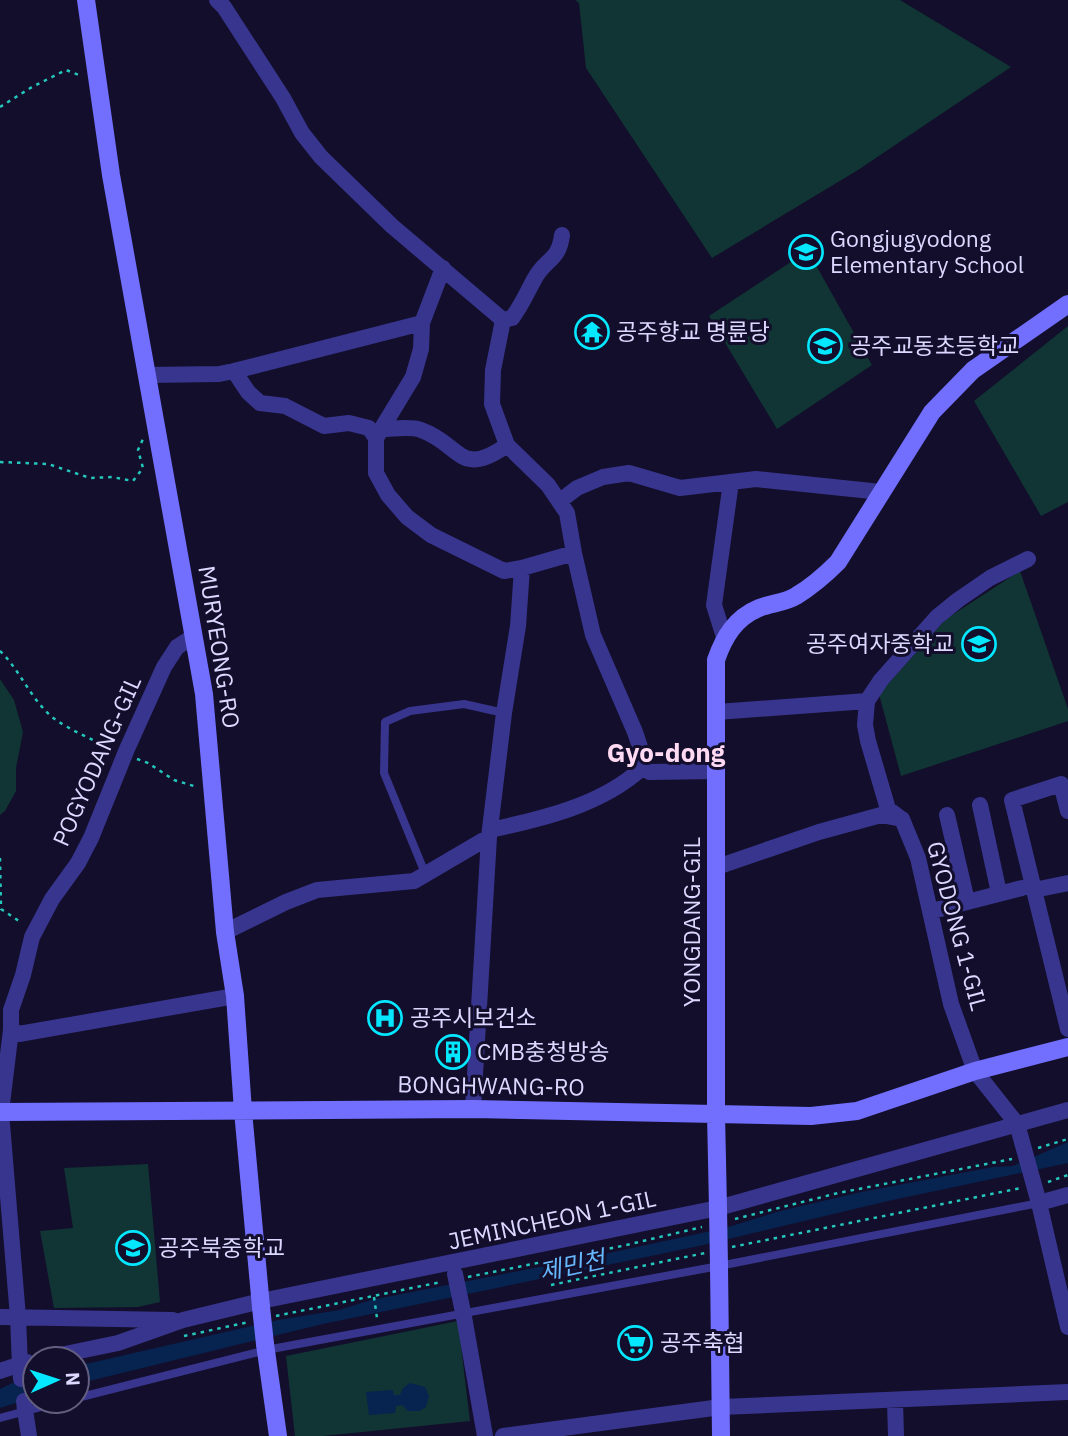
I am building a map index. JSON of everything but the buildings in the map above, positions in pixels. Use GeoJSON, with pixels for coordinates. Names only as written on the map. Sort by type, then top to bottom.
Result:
{"type":"FeatureCollection","features":[{"type":"Feature","properties":{"kind":"main road","name":"MURYEONG-RO"},"geometry":{"type":"LineString","coordinates":[[86,0],[111,175],[204,694],[225,932],[235,996],[243,1111],[266,1347]]}},
{"type":"Feature","properties":{"kind":"main road"},"geometry":{"type":"LineString","coordinates":[[724,637],[757,608],[793,598],[817,582],[838,562],[932,412],[973,370],[1068,304]]}},
{"type":"Feature","properties":{"kind":"main road","name":"YONGDANG-GIL"},"geometry":{"type":"LineString","coordinates":[[716,1259],[716,660],[724,637]]}},
{"type":"Feature","properties":{"kind":"main road","name":"BONGHWANG-RO"},"geometry":{"type":"LineString","coordinates":[[1,1112],[473,1109],[811,1116],[857,1111],[975,1070],[1068,1047]]}},
{"type":"Feature","properties":{"kind":"main road"},"geometry":{"type":"LineString","coordinates":[[716,1259],[721,1436]]}},
{"type":"Feature","properties":{"kind":"main road"},"geometry":{"type":"LineString","coordinates":[[266,1347],[278,1436]]}},
{"type":"Feature","properties":{"kind":"street"},"geometry":{"type":"LineString","coordinates":[[221,2],[283,97],[302,133],[321,157],[392,226],[503,320]]}},
{"type":"Feature","properties":{"kind":"street"},"geometry":{"type":"LineString","coordinates":[[503,320],[512,318],[527,297],[536,275],[560,249],[562,235]]}},
{"type":"Feature","properties":{"kind":"street"},"geometry":{"type":"LineString","coordinates":[[443,268],[422,323],[421,349],[413,377],[379,434],[376,472],[388,495],[407,517],[431,535],[504,571],[574,553]]}},
{"type":"Feature","properties":{"kind":"street"},"geometry":{"type":"LineString","coordinates":[[503,320],[493,370],[492,404],[507,445],[548,485],[567,513],[593,635],[635,732],[641,750],[642,768]]}},
{"type":"Feature","properties":{"kind":"street"},"geometry":{"type":"LineString","coordinates":[[147,375],[219,374],[422,323]]}},
{"type":"Feature","properties":{"kind":"street"},"geometry":{"type":"LineString","coordinates":[[234,371],[248,392],[260,403],[285,406],[324,426],[349,423],[369,428],[379,434],[418,429],[468,460],[481,460],[507,445]]}},
{"type":"Feature","properties":{"kind":"street"},"geometry":{"type":"LineString","coordinates":[[560,501],[590,482],[629,473],[680,488],[756,479],[881,492]]}},
{"type":"Feature","properties":{"kind":"street","name":"YONGDANG-GIL"},"geometry":{"type":"LineString","coordinates":[[724,637],[714,605],[731,482]]}},
{"type":"Feature","properties":{"kind":"street"},"geometry":{"type":"LineString","coordinates":[[902,819],[887,809],[865,725],[867,701],[881,680],[937,617],[990,578],[1028,559]]}},
{"type":"Feature","properties":{"kind":"street"},"geometry":{"type":"LineString","coordinates":[[473,1109],[489,833],[517,626],[522,568]]}},
{"type":"Feature","properties":{"kind":"street","name":"POGYODANG-GIL"},"geometry":{"type":"LineString","coordinates":[[21,1345],[1,1112],[11,1030],[6,1008],[23,975],[32,937],[52,899],[78,863],[91,838],[124,755],[164,667],[177,647],[194,636]]}},
{"type":"Feature","properties":{"kind":"street"},"geometry":{"type":"LineString","coordinates":[[717,712],[867,701]]}},
{"type":"Feature","properties":{"kind":"street"},"geometry":{"type":"LineString","coordinates":[[642,768],[650,772],[716,771]]}},
{"type":"Feature","properties":{"kind":"street"},"geometry":{"type":"LineString","coordinates":[[225,932],[317,890],[414,881],[489,833],[586,803],[630,779],[642,768]]}},
{"type":"Feature","properties":{"kind":"street"},"geometry":{"type":"LineString","coordinates":[[1068,811],[1061,784],[1012,800],[1028,889],[1068,1029]]}},
{"type":"Feature","properties":{"kind":"street"},"geometry":{"type":"LineString","coordinates":[[980,805],[999,893]]}},
{"type":"Feature","properties":{"kind":"street","name":"GYODONG 1-GIL"},"geometry":{"type":"LineString","coordinates":[[716,867],[819,832],[881,815],[902,819],[919,858],[951,1004],[975,1070]]}},
{"type":"Feature","properties":{"kind":"street"},"geometry":{"type":"LineString","coordinates":[[947,815],[967,901]]}},
{"type":"Feature","properties":{"kind":"street"},"geometry":{"type":"LineString","coordinates":[[932,911],[999,893],[1068,883]]}},
{"type":"Feature","properties":{"kind":"street"},"geometry":{"type":"LineString","coordinates":[[11,1030],[19,1034],[235,996]]}},
{"type":"Feature","properties":{"kind":"street"},"geometry":{"type":"LineString","coordinates":[[975,1070],[1017,1124],[1065,1297],[1068,1327]]}},
{"type":"Feature","properties":{"kind":"street","name":"JEMINCHEON 1-GIL"},"geometry":{"type":"LineString","coordinates":[[91,1349],[118,1343],[183,1320],[454,1268],[718,1208],[1068,1110]]}},
{"type":"Feature","properties":{"kind":"street"},"geometry":{"type":"LineString","coordinates":[[1039,1203],[1068,1195]]}},
{"type":"Feature","properties":{"kind":"street"},"geometry":{"type":"LineString","coordinates":[[454,1268],[485,1436]]}},
{"type":"Feature","properties":{"kind":"street"},"geometry":{"type":"LineString","coordinates":[[0,1317],[183,1320]]}},
{"type":"Feature","properties":{"kind":"street"},"geometry":{"type":"LineString","coordinates":[[0,1371],[21,1368]]}},
{"type":"Feature","properties":{"kind":"street"},"geometry":{"type":"LineString","coordinates":[[503,1436],[721,1406],[1068,1392]]}},
{"type":"Feature","properties":{"kind":"street"},"geometry":{"type":"LineString","coordinates":[[895,1401],[896,1436]]}},
{"type":"Feature","properties":{"kind":"street","name":"POGYODANG-GIL"},"geometry":{"type":"LineString","coordinates":[[25,1415],[29,1436]]}},
{"type":"Feature","properties":{"kind":"lane"},"geometry":{"type":"LineString","coordinates":[[425,873],[384,773],[385,722],[410,711],[464,704],[504,713]]}},
{"type":"Feature","properties":{"kind":"lane"},"geometry":{"type":"LineString","coordinates":[[91,1394],[266,1347],[716,1259],[1039,1203]]}},
{"type":"Feature","properties":{"kind":"lane"},"geometry":{"type":"LineString","coordinates":[[0,1418],[21,1408]]}},
{"type":"Feature","properties":{"kind":"path"},"geometry":{"type":"LineString","coordinates":[[0,107],[66,70],[79,75]]}},
{"type":"Feature","properties":{"kind":"path"},"geometry":{"type":"LineString","coordinates":[[0,462],[48,464],[90,478],[112,477],[133,481],[143,468],[138,450],[144,436]]}},
{"type":"Feature","properties":{"kind":"path"},"geometry":{"type":"LineString","coordinates":[[0,651],[52,717],[124,755],[148,763],[174,780],[200,788]]}},
{"type":"Feature","properties":{"kind":"path"},"geometry":{"type":"LineString","coordinates":[[0,858],[1,909],[25,925]]}},
{"type":"Feature","properties":{"kind":"path"},"geometry":{"type":"LineString","coordinates":[[1045,1182],[1068,1175]]}},
{"type":"Feature","properties":{"kind":"path"},"geometry":{"type":"LineString","coordinates":[[726,1248],[1024,1187]]}},
{"type":"Feature","properties":{"kind":"path"},"geometry":{"type":"LineString","coordinates":[[575,1255],[579,1280]]}},
{"type":"Feature","properties":{"kind":"path"},"geometry":{"type":"LineString","coordinates":[[545,1287],[716,1259]]}},
{"type":"Feature","properties":{"kind":"path"},"geometry":{"type":"LineString","coordinates":[[374,1297],[378,1321]]}},
{"type":"Feature","properties":{"kind":"green space"},"geometry":{"type":"Polygon","coordinates":[[[575,0],[900,0],[1011,67],[858,170],[712,258],[586,68],[579,3],[575,0]]]}},
{"type":"Feature","properties":{"kind":"green space"},"geometry":{"type":"Polygon","coordinates":[[[806,252],[872,365],[777,429],[709,316],[806,252]]]}},
{"type":"Feature","properties":{"kind":"green space"},"geometry":{"type":"Polygon","coordinates":[[[1068,326],[1068,502],[1041,516],[974,401],[1068,326]]]}},
{"type":"Feature","properties":{"kind":"green space"},"geometry":{"type":"Polygon","coordinates":[[[1020,571],[1068,709],[1068,721],[901,776],[879,694],[946,619],[1020,571]]]}},
{"type":"Feature","properties":{"kind":"green space"},"geometry":{"type":"Polygon","coordinates":[[[0,679],[14,700],[23,732],[16,768],[16,791],[0,815],[0,679]]]}},
{"type":"Feature","properties":{"kind":"green space","name":"공주북중학교"},"geometry":{"type":"Polygon","coordinates":[[[148,1164],[160,1302],[138,1307],[54,1308],[40,1231],[73,1228],[64,1168],[148,1164]]]}},
{"type":"Feature","properties":{"kind":"green space"},"geometry":{"type":"Polygon","coordinates":[[[458,1321],[470,1421],[323,1436],[295,1436],[286,1356],[458,1321]]]}},
{"type":"Feature","properties":{"kind":"water","name":"제민천"},"geometry":{"type":"Polygon","coordinates":[[[1068,1142],[1068,1163],[888,1201],[699,1246],[323,1324],[91,1381],[91,1363],[278,1320],[339,1310],[371,1300],[725,1228],[780,1211],[861,1192],[993,1167],[1013,1166],[1068,1142]]]}},
{"type":"Feature","properties":{"kind":"water"},"geometry":{"type":"Polygon","coordinates":[[[21,1379],[21,1401],[0,1408],[0,1389],[21,1379]]]}},
{"type":"Feature","properties":{"kind":"water"},"geometry":{"type":"Polygon","coordinates":[[[410,1383],[425,1387],[429,1396],[426,1407],[419,1411],[408,1411],[402,1405],[396,1406],[395,1413],[369,1415],[366,1392],[393,1390],[394,1395],[400,1395],[403,1388],[410,1383]]]}},
{"type":"Feature","properties":{"kind":"place","name":"Gongjugyodong Elementary School"},"geometry":{"type":"Point","coordinates":[806,252]}},
{"type":"Feature","properties":{"kind":"place","name":"공주향교 명륜당"},"geometry":{"type":"Point","coordinates":[592,332]}},
{"type":"Feature","properties":{"kind":"place","name":"공주교동초등학교"},"geometry":{"type":"Point","coordinates":[825,346]}},
{"type":"Feature","properties":{"kind":"place","name":"공주여자중학교"},"geometry":{"type":"Point","coordinates":[979,644]}},
{"type":"Feature","properties":{"kind":"place","name":"공주시보건소"},"geometry":{"type":"Point","coordinates":[385,1018]}},
{"type":"Feature","properties":{"kind":"place","name":"CMB충청방송"},"geometry":{"type":"Point","coordinates":[453,1052]}},
{"type":"Feature","properties":{"kind":"place","name":"공주북중학교"},"geometry":{"type":"Point","coordinates":[133,1248]}},
{"type":"Feature","properties":{"kind":"place","name":"공주축협"},"geometry":{"type":"Point","coordinates":[635,1343]}},
{"type":"Feature","properties":{"kind":"district","name":"Gyo-dong"},"geometry":{"type":"Point","coordinates":[666,753]}}]}
